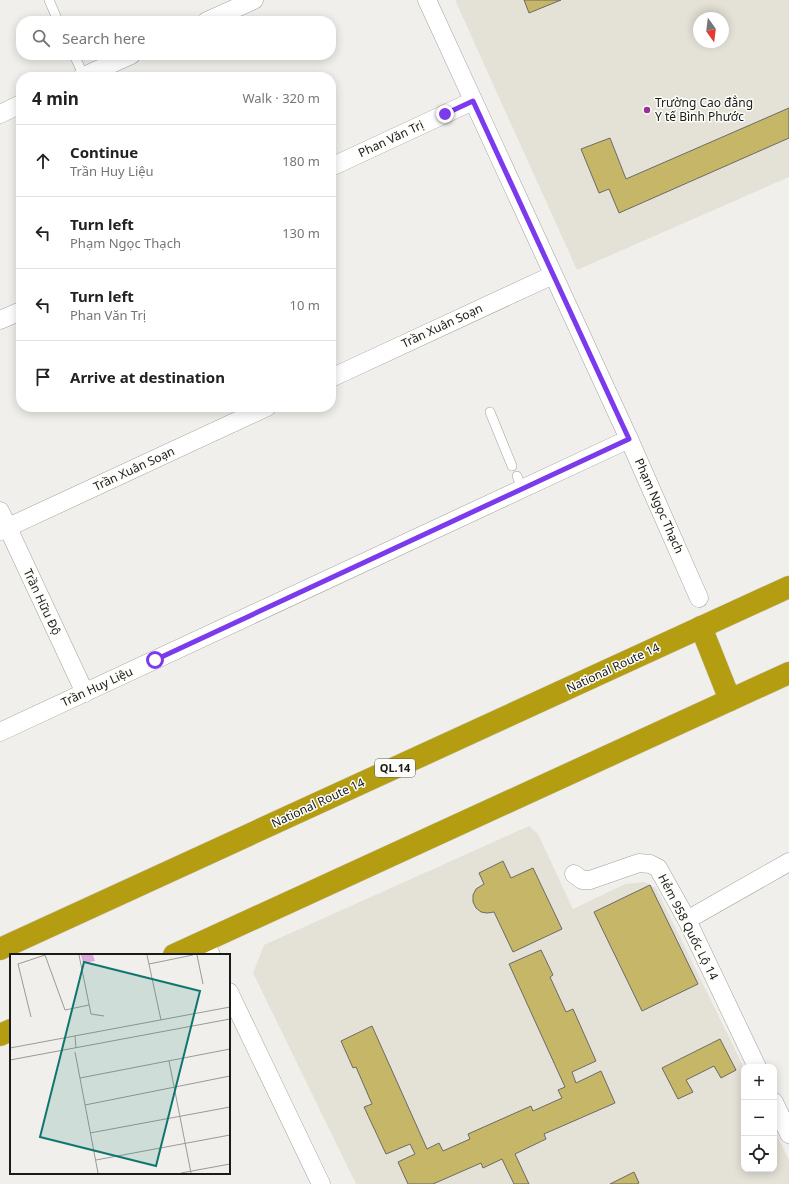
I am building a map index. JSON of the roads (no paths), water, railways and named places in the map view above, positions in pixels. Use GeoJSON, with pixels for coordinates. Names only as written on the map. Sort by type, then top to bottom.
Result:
{"type":"FeatureCollection","features":[{"type":"Feature","properties":{"kind":"highway","name":"National Route 14"},"geometry":{"type":"LineString","coordinates":[[0,949],[789,587]]}},
{"type":"Feature","properties":{"kind":"highway"},"geometry":{"type":"LineString","coordinates":[[701,627],[730,700]]}},
{"type":"Feature","properties":{"kind":"highway"},"geometry":{"type":"LineString","coordinates":[[179,954],[208,948],[789,673]]}},
{"type":"Feature","properties":{"kind":"highway"},"geometry":{"type":"LineString","coordinates":[[0,1035],[10,1030]]}},
{"type":"Feature","properties":{"kind":"street"},"geometry":{"type":"LineString","coordinates":[[218,16],[254,0]]}},
{"type":"Feature","properties":{"kind":"street","name":"Phạm Ngọc Thạch"},"geometry":{"type":"LineString","coordinates":[[427,0],[629,439],[699,598]]}},
{"type":"Feature","properties":{"kind":"street"},"geometry":{"type":"LineString","coordinates":[[94,72],[120,60]]}},
{"type":"Feature","properties":{"kind":"street","name":"Phan Văn Trị"},"geometry":{"type":"LineString","coordinates":[[336,165],[473,101]]}},
{"type":"Feature","properties":{"kind":"street"},"geometry":{"type":"LineString","coordinates":[[0,114],[16,106]]}},
{"type":"Feature","properties":{"kind":"street","name":"Trần Xuân Soạn"},"geometry":{"type":"LineString","coordinates":[[336,376],[553,275]]}},
{"type":"Feature","properties":{"kind":"street"},"geometry":{"type":"LineString","coordinates":[[0,320],[16,313]]}},
{"type":"Feature","properties":{"kind":"street","name":"Trần Xuân Soạn"},"geometry":{"type":"LineString","coordinates":[[4,529],[256,412]]}},
{"type":"Feature","properties":{"kind":"street","name":"Trần Huy Liệu"},"geometry":{"type":"LineString","coordinates":[[0,732],[85,693],[520,483],[629,439]]}},
{"type":"Feature","properties":{"kind":"street","name":"Trần Hữu Độ"},"geometry":{"type":"LineString","coordinates":[[0,511],[4,529],[85,693]]}},
{"type":"Feature","properties":{"kind":"street"},"geometry":{"type":"LineString","coordinates":[[687,920],[789,862]]}},
{"type":"Feature","properties":{"kind":"street","name":"Hẻm 958 Quốc Lộ 14"},"geometry":{"type":"LineString","coordinates":[[574,874],[582,880],[590,880],[639,863],[650,864],[658,868],[687,920],[756,1064]]}},
{"type":"Feature","properties":{"kind":"street"},"geometry":{"type":"LineString","coordinates":[[230,994],[321,1184]]}},
{"type":"Feature","properties":{"kind":"street"},"geometry":{"type":"LineString","coordinates":[[777,1108],[789,1134]]}},
{"type":"Feature","properties":{"kind":"lane"},"geometry":{"type":"LineString","coordinates":[[49,0],[56,16]]}},
{"type":"Feature","properties":{"kind":"lane"},"geometry":{"type":"LineString","coordinates":[[76,60],[81,72]]}},
{"type":"Feature","properties":{"kind":"lane"},"geometry":{"type":"LineString","coordinates":[[490,412],[512,466]]}},
{"type":"Feature","properties":{"kind":"place","name":"Trường Cao đẳng Y tế Bình Phước"},"geometry":{"type":"Point","coordinates":[647,110]}}]}
